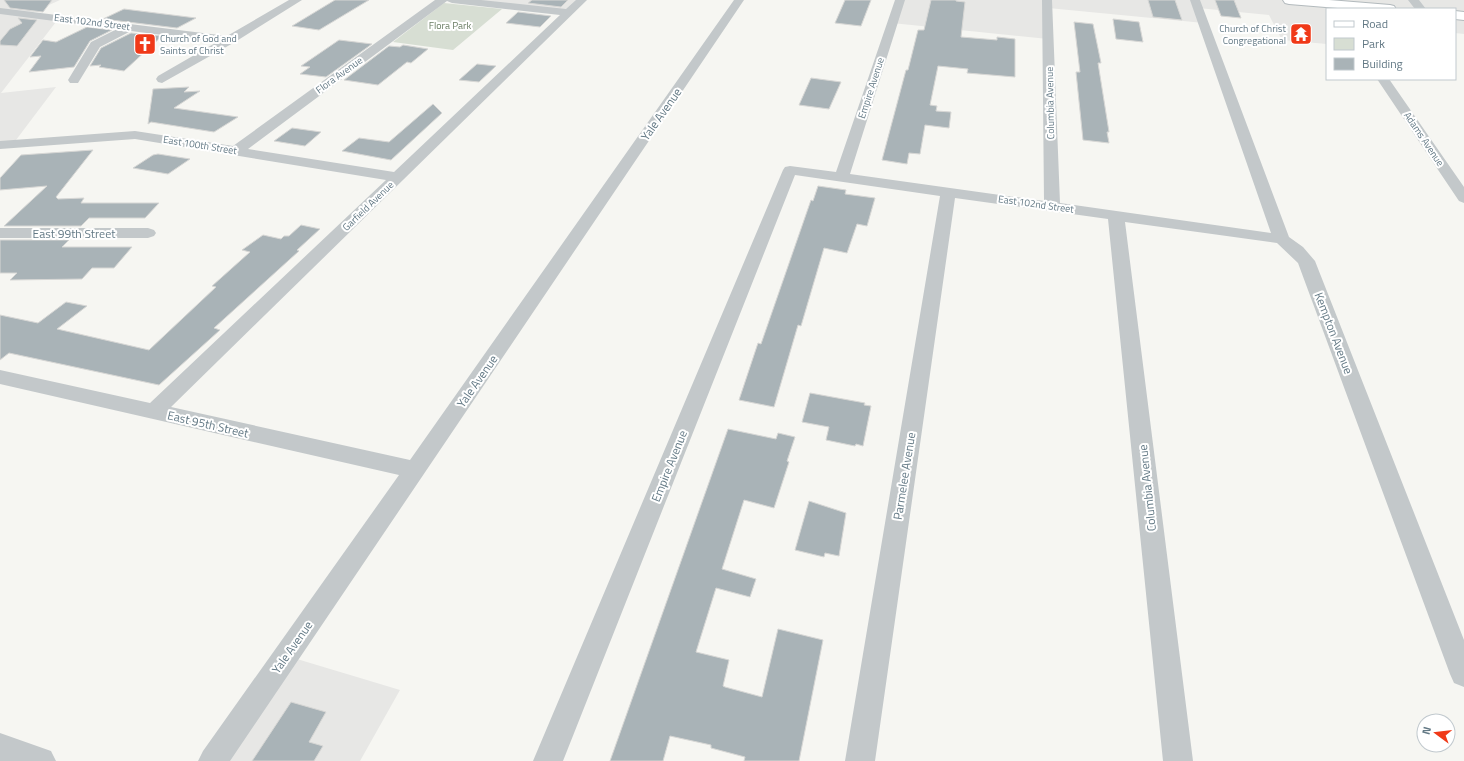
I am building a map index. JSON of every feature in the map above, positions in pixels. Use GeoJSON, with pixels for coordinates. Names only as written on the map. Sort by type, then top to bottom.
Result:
{"type":"FeatureCollection","features":[{"type":"Feature","properties":{"kind":"main road"},"geometry":{"type":"LineString","coordinates":[[1289,0],[1334,6],[1371,8]]}},
{"type":"Feature","properties":{"kind":"street"},"geometry":{"type":"LineString","coordinates":[[162,79],[297,0]]}},
{"type":"Feature","properties":{"kind":"street","name":"Flora Avenue"},"geometry":{"type":"LineString","coordinates":[[236,151],[442,0]]}},
{"type":"Feature","properties":{"kind":"street"},"geometry":{"type":"LineString","coordinates":[[452,0],[568,13]]}},
{"type":"Feature","properties":{"kind":"street","name":"Garfield Avenue"},"geometry":{"type":"LineString","coordinates":[[153,412],[582,0]]}},
{"type":"Feature","properties":{"kind":"street","name":"Yale Avenue"},"geometry":{"type":"LineString","coordinates":[[213,761],[739,0]]}},
{"type":"Feature","properties":{"kind":"street","name":"Empire Avenue"},"geometry":{"type":"LineString","coordinates":[[842,177],[900,0]]}},
{"type":"Feature","properties":{"kind":"street","name":"Columbia Avenue"},"geometry":{"type":"LineString","coordinates":[[1048,0],[1052,206]]}},
{"type":"Feature","properties":{"kind":"street"},"geometry":{"type":"LineString","coordinates":[[1194,0],[1282,239]]}},
{"type":"Feature","properties":{"kind":"street"},"geometry":{"type":"LineString","coordinates":[[1413,0],[1420,8]]}},
{"type":"Feature","properties":{"kind":"street","name":"East 102nd Street"},"geometry":{"type":"LineString","coordinates":[[0,11],[231,40]]}},
{"type":"Feature","properties":{"kind":"street"},"geometry":{"type":"LineString","coordinates":[[74,80],[95,45],[130,27]]}},
{"type":"Feature","properties":{"kind":"street","name":"Adams Avenue"},"geometry":{"type":"LineString","coordinates":[[1384,80],[1464,198]]}},
{"type":"Feature","properties":{"kind":"street","name":"East 100th Street"},"geometry":{"type":"LineString","coordinates":[[0,145],[135,135],[398,177]]}},
{"type":"Feature","properties":{"kind":"street","name":"East 102nd Street"},"geometry":{"type":"LineString","coordinates":[[790,170],[1282,239]]}},
{"type":"Feature","properties":{"kind":"street","name":"Empire Avenue"},"geometry":{"type":"LineString","coordinates":[[548,761],[790,170]]}},
{"type":"Feature","properties":{"kind":"street","name":"Parmelee Avenue"},"geometry":{"type":"LineString","coordinates":[[860,761],[948,192]]}},
{"type":"Feature","properties":{"kind":"street","name":"Columbia Avenue"},"geometry":{"type":"LineString","coordinates":[[1116,216],[1178,761]]}},
{"type":"Feature","properties":{"kind":"street","name":"East 99th Street"},"geometry":{"type":"LineString","coordinates":[[0,233],[148,233]]}},
{"type":"Feature","properties":{"kind":"street","name":"Kempton Avenue"},"geometry":{"type":"LineString","coordinates":[[1282,239],[1298,251],[1306,261],[1464,674]]}},
{"type":"Feature","properties":{"kind":"street","name":"East 95th Street"},"geometry":{"type":"LineString","coordinates":[[0,377],[415,470]]}},
{"type":"Feature","properties":{"kind":"street"},"geometry":{"type":"LineString","coordinates":[[0,747],[41,761]]}},
{"type":"Feature","properties":{"kind":"shaded area"},"geometry":{"type":"Polygon","coordinates":[[[0,0],[60,0],[29,14],[59,18],[1,93],[56,87],[13,144],[0,145],[0,0]]]}},
{"type":"Feature","properties":{"kind":"shaded area"},"geometry":{"type":"Polygon","coordinates":[[[452,0],[582,0],[568,13],[452,0]]]}},
{"type":"Feature","properties":{"kind":"shaded area"},"geometry":{"type":"Polygon","coordinates":[[[900,0],[1464,0],[1464,34],[1456,33],[1456,8],[1326,8],[1326,44],[1282,40],[1269,15],[1198,8],[1204,23],[1048,8],[1048,39],[892,23],[900,0]]]}},
{"type":"Feature","properties":{"kind":"shaded area"},"geometry":{"type":"Polygon","coordinates":[[[287,656],[400,690],[360,761],[213,761],[287,656]]]}},
{"type":"Feature","properties":{"kind":"green space","name":"Flora Park"},"geometry":{"type":"Polygon","coordinates":[[[444,3],[502,9],[453,50],[393,42],[444,3]]]}},
{"type":"Feature","properties":{"kind":"building"},"geometry":{"type":"Polygon","coordinates":[[[4,0],[52,0],[43,12],[10,8],[4,0]]]}},
{"type":"Feature","properties":{"kind":"building"},"geometry":{"type":"Polygon","coordinates":[[[335,0],[369,0],[319,30],[292,26],[335,0]]]}},
{"type":"Feature","properties":{"kind":"building"},"geometry":{"type":"Polygon","coordinates":[[[532,0],[568,0],[561,7],[528,3],[532,0]]]}},
{"type":"Feature","properties":{"kind":"building"},"geometry":{"type":"Polygon","coordinates":[[[845,0],[871,0],[861,26],[835,23],[845,0]]]}},
{"type":"Feature","properties":{"kind":"building"},"geometry":{"type":"Polygon","coordinates":[[[931,0],[956,0],[965,2],[961,37],[997,40],[997,37],[1015,39],[1015,77],[967,73],[968,69],[938,66],[930,105],[937,106],[936,111],[951,112],[949,128],[925,125],[920,154],[909,153],[907,164],[882,160],[918,30],[924,30],[931,0]]]}},
{"type":"Feature","properties":{"kind":"building"},"geometry":{"type":"Polygon","coordinates":[[[1148,0],[1175,0],[1182,20],[1153,17],[1148,0]]]}},
{"type":"Feature","properties":{"kind":"building"},"geometry":{"type":"Polygon","coordinates":[[[1215,0],[1234,0],[1241,18],[1221,16],[1215,0]]]}},
{"type":"Feature","properties":{"kind":"building"},"geometry":{"type":"Polygon","coordinates":[[[124,9],[196,18],[177,28],[103,19],[124,9]]]}},
{"type":"Feature","properties":{"kind":"building"},"geometry":{"type":"Polygon","coordinates":[[[518,12],[551,16],[540,27],[506,23],[518,12]]]}},
{"type":"Feature","properties":{"kind":"building"},"geometry":{"type":"Polygon","coordinates":[[[18,18],[37,20],[17,46],[0,45],[0,41],[10,29],[22,23],[18,18]]]}},
{"type":"Feature","properties":{"kind":"building"},"geometry":{"type":"Polygon","coordinates":[[[1113,19],[1139,22],[1143,42],[1116,39],[1113,19]]]}},
{"type":"Feature","properties":{"kind":"building"},"geometry":{"type":"Polygon","coordinates":[[[1074,22],[1093,24],[1101,63],[1098,63],[1109,132],[1107,132],[1109,143],[1083,140],[1076,72],[1080,72],[1074,22]]]}},
{"type":"Feature","properties":{"kind":"building"},"geometry":{"type":"Polygon","coordinates":[[[87,27],[112,30],[90,41],[74,67],[29,72],[41,56],[30,57],[43,40],[56,42],[87,27]]]}},
{"type":"Feature","properties":{"kind":"building"},"geometry":{"type":"Polygon","coordinates":[[[131,33],[162,36],[124,71],[99,67],[101,65],[90,66],[101,48],[131,33]]]}},
{"type":"Feature","properties":{"kind":"building"},"geometry":{"type":"Polygon","coordinates":[[[339,40],[372,44],[326,77],[300,74],[310,67],[301,66],[339,40]]]}},
{"type":"Feature","properties":{"kind":"building"},"geometry":{"type":"Polygon","coordinates":[[[403,45],[428,49],[411,63],[407,62],[378,85],[344,80],[389,46],[400,47],[403,45]]]}},
{"type":"Feature","properties":{"kind":"building"},"geometry":{"type":"Polygon","coordinates":[[[477,64],[496,66],[479,82],[459,80],[477,64]]]}},
{"type":"Feature","properties":{"kind":"building"},"geometry":{"type":"Polygon","coordinates":[[[811,78],[841,82],[829,109],[799,105],[811,78]]]}},
{"type":"Feature","properties":{"kind":"building"},"geometry":{"type":"Polygon","coordinates":[[[189,87],[184,92],[200,91],[174,108],[238,117],[214,132],[151,122],[148,124],[153,89],[189,87]]]}},
{"type":"Feature","properties":{"kind":"building"},"geometry":{"type":"Polygon","coordinates":[[[433,104],[442,113],[391,160],[342,151],[359,138],[389,142],[433,104]]]}},
{"type":"Feature","properties":{"kind":"building"},"geometry":{"type":"Polygon","coordinates":[[[292,128],[321,132],[305,146],[274,141],[292,128]]]}},
{"type":"Feature","properties":{"kind":"building"},"geometry":{"type":"Polygon","coordinates":[[[93,150],[56,197],[58,199],[84,198],[81,203],[159,203],[145,218],[89,218],[81,226],[4,226],[47,186],[0,190],[0,178],[21,155],[93,150]]]}},
{"type":"Feature","properties":{"kind":"building"},"geometry":{"type":"Polygon","coordinates":[[[158,154],[190,159],[168,174],[133,168],[153,155],[158,154]]]}},
{"type":"Feature","properties":{"kind":"building"},"geometry":{"type":"Polygon","coordinates":[[[818,186],[846,190],[845,194],[875,198],[867,226],[857,224],[847,253],[824,248],[801,326],[798,325],[774,407],[739,400],[758,343],[761,344],[811,200],[813,201],[818,186]]]}},
{"type":"Feature","properties":{"kind":"building"},"geometry":{"type":"Polygon","coordinates":[[[301,225],[320,229],[297,250],[299,251],[214,328],[220,330],[159,385],[9,353],[0,360],[0,315],[38,323],[66,302],[87,306],[57,329],[149,350],[216,287],[212,286],[250,252],[242,250],[263,235],[281,239],[284,236],[289,236],[301,225]]]}},
{"type":"Feature","properties":{"kind":"building"},"geometry":{"type":"Polygon","coordinates":[[[0,240],[69,240],[62,247],[132,247],[114,268],[92,268],[82,279],[10,280],[17,273],[0,273],[0,240]]]}},
{"type":"Feature","properties":{"kind":"building"},"geometry":{"type":"Polygon","coordinates":[[[810,393],[865,403],[864,405],[871,406],[863,446],[856,444],[855,446],[826,440],[829,427],[802,422],[810,393]]]}},
{"type":"Feature","properties":{"kind":"building"},"geometry":{"type":"Polygon","coordinates":[[[728,429],[776,439],[778,433],[795,437],[787,461],[789,462],[774,508],[744,500],[722,569],[756,579],[750,597],[716,588],[696,652],[729,660],[723,686],[762,697],[778,629],[823,640],[799,761],[744,761],[745,757],[711,748],[711,745],[670,736],[663,761],[610,761],[728,429]]]}},
{"type":"Feature","properties":{"kind":"building"},"geometry":{"type":"Polygon","coordinates":[[[809,501],[846,513],[839,556],[825,553],[824,557],[795,550],[809,501]]]}},
{"type":"Feature","properties":{"kind":"building"},"geometry":{"type":"Polygon","coordinates":[[[291,702],[326,712],[309,742],[323,746],[314,761],[252,761],[291,702]]]}},
{"type":"Feature","properties":{"kind":"place","name":"Church of Christ Congregational"},"geometry":{"type":"Point","coordinates":[1301,34]}},
{"type":"Feature","properties":{"kind":"place","name":"Church of God and Saints of Christ"},"geometry":{"type":"Point","coordinates":[145,44]}}]}
